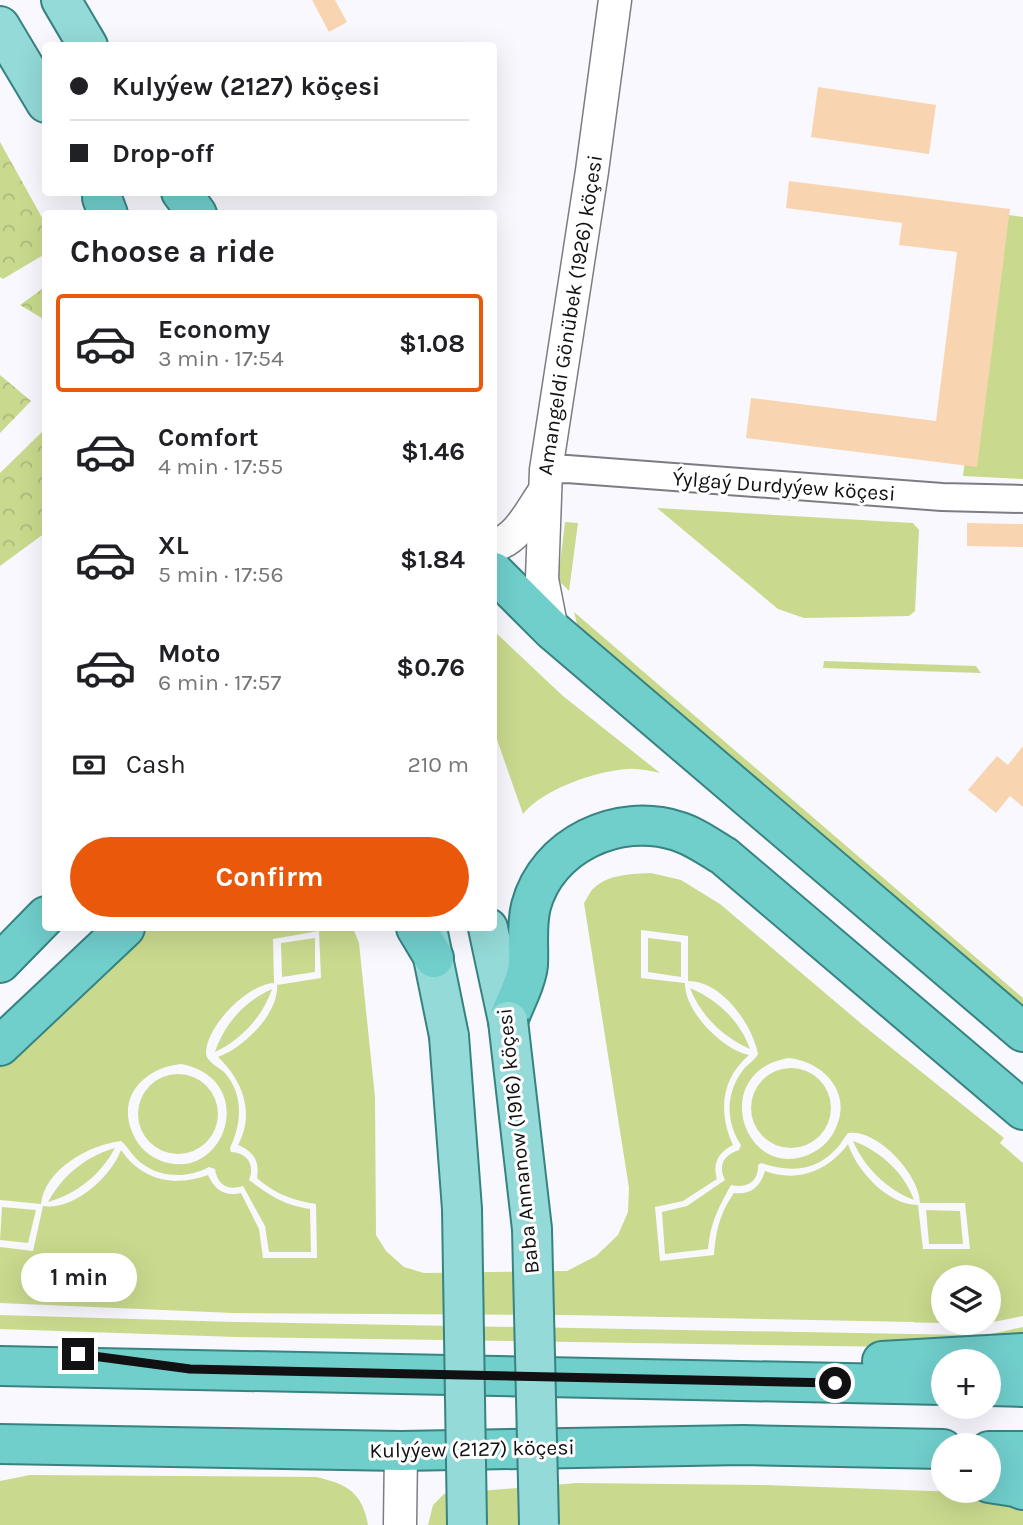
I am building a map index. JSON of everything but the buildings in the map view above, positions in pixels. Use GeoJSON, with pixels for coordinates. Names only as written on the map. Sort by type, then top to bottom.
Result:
{"type":"FeatureCollection","features":[{"type":"Feature","properties":{"kind":"highway"},"geometry":{"type":"LineString","coordinates":[[497,575],[552,631],[1023,1032]]}},
{"type":"Feature","properties":{"kind":"highway"},"geometry":{"type":"LineString","coordinates":[[508,1021],[528,968],[527,929],[531,905],[549,869],[586,838],[604,830],[652,826],[677,831],[724,856],[1023,1110]]}},
{"type":"Feature","properties":{"kind":"highway"},"geometry":{"type":"LineString","coordinates":[[0,963],[42,920]]}},
{"type":"Feature","properties":{"kind":"highway"},"geometry":{"type":"LineString","coordinates":[[0,1046],[122,931]]}},
{"type":"Feature","properties":{"kind":"highway"},"geometry":{"type":"LineString","coordinates":[[0,1343],[190,1369]]}},
{"type":"Feature","properties":{"kind":"highway"},"geometry":{"type":"LineString","coordinates":[[727,1381],[828,1364],[1023,1353]]}},
{"type":"Feature","properties":{"kind":"highway"},"geometry":{"type":"LineString","coordinates":[[0,1366],[931,1385]]}},
{"type":"Feature","properties":{"kind":"highway"},"geometry":{"type":"LineString","coordinates":[[1001,1386],[1023,1387]]}},
{"type":"Feature","properties":{"kind":"highway","name":"Kulyýew (2127) köçesi"},"geometry":{"type":"LineString","coordinates":[[0,1444],[401,1451],[743,1445],[931,1450]]}},
{"type":"Feature","properties":{"kind":"highway"},"geometry":{"type":"LineString","coordinates":[[743,1445],[855,1469],[931,1475]]}},
{"type":"Feature","properties":{"kind":"highway"},"geometry":{"type":"LineString","coordinates":[[0,1467],[192,1448]]}},
{"type":"Feature","properties":{"kind":"highway"},"geometry":{"type":"LineString","coordinates":[[1001,1451],[1023,1451]]}},
{"type":"Feature","properties":{"kind":"highway"},"geometry":{"type":"LineString","coordinates":[[1001,1485],[1023,1490]]}},
{"type":"Feature","properties":{"kind":"main road"},"geometry":{"type":"LineString","coordinates":[[61,0],[86,42]]}},
{"type":"Feature","properties":{"kind":"main road"},"geometry":{"type":"LineString","coordinates":[[0,26],[42,96]]}},
{"type":"Feature","properties":{"kind":"main road","name":"Baba Annanow (1916) köçesi"},"geometry":{"type":"LineString","coordinates":[[489,931],[508,1021],[532,1229],[539,1525]]}},
{"type":"Feature","properties":{"kind":"main road"},"geometry":{"type":"LineString","coordinates":[[425,938],[449,1036],[463,1209],[467,1525]]}},
{"type":"Feature","properties":{"kind":"street","name":"Amangeldi Gönübek (1926) köçesi"},"geometry":{"type":"LineString","coordinates":[[552,631],[542,579],[545,481],[615,0]]}},
{"type":"Feature","properties":{"kind":"street","name":"Ýylgaý Durdyýew köçesi"},"geometry":{"type":"LineString","coordinates":[[545,481],[567,469],[942,497],[1023,499]]}},
{"type":"Feature","properties":{"kind":"street"},"geometry":{"type":"LineString","coordinates":[[497,543],[512,535],[545,481]]}},
{"type":"Feature","properties":{"kind":"street"},"geometry":{"type":"LineString","coordinates":[[400,1525],[401,1451]]}},
{"type":"Feature","properties":{"kind":"green space"},"geometry":{"type":"Polygon","coordinates":[[[0,142],[42,218],[42,256],[3,279],[0,277],[0,142]]]}},
{"type":"Feature","properties":{"kind":"green space"},"geometry":{"type":"Polygon","coordinates":[[[995,213],[1023,217],[1023,479],[963,476],[995,213]]]}},
{"type":"Feature","properties":{"kind":"green space"},"geometry":{"type":"Polygon","coordinates":[[[42,289],[42,318],[20,305],[42,289]]]}},
{"type":"Feature","properties":{"kind":"green space"},"geometry":{"type":"Polygon","coordinates":[[[0,375],[31,401],[0,433],[0,375]]]}},
{"type":"Feature","properties":{"kind":"green space"},"geometry":{"type":"Polygon","coordinates":[[[42,432],[42,535],[0,566],[0,473],[42,432]]]}},
{"type":"Feature","properties":{"kind":"green space"},"geometry":{"type":"Polygon","coordinates":[[[657,508],[913,523],[919,530],[915,611],[909,616],[804,618],[778,609],[657,508]]]}},
{"type":"Feature","properties":{"kind":"green space"},"geometry":{"type":"Polygon","coordinates":[[[565,522],[578,523],[569,591],[558,580],[565,522]]]}},
{"type":"Feature","properties":{"kind":"green space"},"geometry":{"type":"Polygon","coordinates":[[[574,612],[1023,998],[1023,1019],[579,632],[574,612]]]}},
{"type":"Feature","properties":{"kind":"green space"},"geometry":{"type":"Polygon","coordinates":[[[497,634],[563,696],[660,773],[628,769],[601,773],[557,789],[523,814],[497,740],[497,634]]]}},
{"type":"Feature","properties":{"kind":"green space"},"geometry":{"type":"Polygon","coordinates":[[[824,661],[976,666],[981,673],[823,668],[824,661]]]}},
{"type":"Feature","properties":{"kind":"green space"},"geometry":{"type":"Polygon","coordinates":[[[651,873],[681,880],[720,904],[864,1026],[1004,1138],[1000,1143],[1023,1163],[1023,1316],[1001,1321],[1001,1265],[931,1265],[931,1323],[566,1315],[233,1313],[0,1303],[0,1247],[33,1251],[43,1206],[66,1203],[90,1190],[109,1171],[121,1150],[139,1169],[160,1179],[183,1181],[208,1175],[221,1191],[241,1193],[259,1229],[263,1258],[317,1258],[316,1204],[284,1196],[257,1178],[254,1157],[238,1145],[246,1121],[244,1098],[234,1076],[218,1057],[238,1046],[258,1028],[272,1007],[277,985],[321,978],[319,931],[354,931],[359,943],[375,1097],[376,1235],[386,1251],[404,1267],[424,1273],[567,1271],[596,1256],[618,1235],[628,1212],[629,1188],[584,903],[593,889],[606,880],[651,873]],[[641,930],[641,978],[685,983],[691,1005],[707,1028],[728,1046],[749,1055],[740,1064],[728,1085],[725,1120],[733,1145],[718,1159],[715,1168],[717,1179],[683,1201],[655,1207],[660,1261],[714,1255],[720,1222],[734,1193],[745,1193],[754,1189],[765,1171],[789,1176],[821,1168],[848,1144],[859,1165],[875,1185],[896,1199],[918,1205],[923,1249],[970,1249],[965,1203],[920,1203],[913,1180],[895,1156],[871,1138],[859,1133],[848,1133],[838,1147],[818,1163],[790,1169],[761,1163],[750,1183],[742,1186],[731,1185],[716,1215],[708,1249],[665,1254],[662,1212],[687,1206],[725,1180],[723,1162],[739,1150],[741,1145],[730,1117],[731,1097],[737,1079],[758,1054],[749,1030],[734,1006],[712,988],[688,981],[688,936],[641,930]],[[789,1058],[764,1067],[749,1082],[742,1101],[744,1121],[752,1139],[766,1153],[785,1159],[808,1155],[818,1150],[832,1135],[840,1112],[837,1089],[831,1080],[812,1065],[789,1058]]]}},
{"type":"Feature","properties":{"kind":"green space"},"geometry":{"type":"Polygon","coordinates":[[[143,931],[319,931],[273,939],[274,983],[252,991],[230,1008],[213,1031],[206,1053],[210,1061],[224,1072],[238,1099],[239,1119],[231,1152],[246,1157],[251,1169],[249,1180],[257,1186],[284,1202],[310,1209],[311,1252],[269,1252],[265,1226],[243,1186],[233,1188],[224,1185],[218,1179],[215,1169],[209,1167],[185,1175],[159,1172],[140,1163],[121,1141],[83,1153],[70,1161],[51,1180],[44,1191],[41,1204],[0,1200],[0,1062],[143,931]],[[181,1064],[169,1066],[147,1076],[132,1093],[128,1116],[131,1129],[138,1143],[154,1158],[182,1164],[201,1159],[215,1146],[224,1128],[227,1109],[221,1090],[206,1074],[181,1064]]]}},
{"type":"Feature","properties":{"kind":"green space"},"geometry":{"type":"Polygon","coordinates":[[[315,938],[315,972],[282,977],[281,943],[315,938]]]}},
{"type":"Feature","properties":{"kind":"green space"},"geometry":{"type":"Polygon","coordinates":[[[648,938],[681,942],[681,977],[648,972],[648,938]]]}},
{"type":"Feature","properties":{"kind":"green space"},"geometry":{"type":"Polygon","coordinates":[[[690,988],[727,1012],[750,1049],[731,1039],[714,1024],[694,998],[690,988]]]}},
{"type":"Feature","properties":{"kind":"green space"},"geometry":{"type":"Polygon","coordinates":[[[272,989],[263,1009],[250,1026],[234,1041],[215,1052],[224,1032],[237,1014],[272,989]]]}},
{"type":"Feature","properties":{"kind":"green space"},"geometry":{"type":"Polygon","coordinates":[[[791,1068],[806,1071],[819,1080],[828,1093],[831,1108],[828,1123],[819,1136],[806,1145],[791,1148],[776,1145],[763,1136],[754,1123],[751,1108],[754,1093],[763,1080],[776,1071],[791,1068]]]}},
{"type":"Feature","properties":{"kind":"green space"},"geometry":{"type":"Polygon","coordinates":[[[178,1074],[193,1077],[206,1086],[215,1099],[218,1114],[215,1129],[206,1142],[193,1151],[178,1154],[163,1151],[150,1142],[141,1129],[138,1114],[141,1099],[150,1086],[163,1077],[178,1074]]]}},
{"type":"Feature","properties":{"kind":"green space"},"geometry":{"type":"Polygon","coordinates":[[[853,1141],[890,1164],[910,1190],[914,1200],[886,1184],[863,1160],[853,1141]]]}},
{"type":"Feature","properties":{"kind":"green space"},"geometry":{"type":"Polygon","coordinates":[[[115,1148],[103,1166],[87,1182],[69,1194],[48,1202],[60,1184],[76,1168],[94,1156],[115,1148]]]}},
{"type":"Feature","properties":{"kind":"green space"},"geometry":{"type":"Polygon","coordinates":[[[2,1207],[36,1210],[28,1243],[0,1240],[2,1207]]]}},
{"type":"Feature","properties":{"kind":"green space"},"geometry":{"type":"Polygon","coordinates":[[[926,1210],[960,1211],[963,1244],[929,1244],[926,1210]]]}},
{"type":"Feature","properties":{"kind":"green space"},"geometry":{"type":"Polygon","coordinates":[[[0,1315],[931,1335],[1001,1335],[1001,1332],[1023,1327],[1023,1341],[967,1348],[236,1337],[0,1329],[0,1315]]]}},
{"type":"Feature","properties":{"kind":"green space"},"geometry":{"type":"Polygon","coordinates":[[[30,1475],[316,1477],[351,1491],[362,1505],[368,1525],[0,1525],[0,1481],[30,1475]]]}},
{"type":"Feature","properties":{"kind":"green space"},"geometry":{"type":"Polygon","coordinates":[[[577,1483],[765,1485],[931,1491],[931,1503],[1001,1503],[1001,1500],[1023,1508],[1023,1525],[428,1525],[433,1505],[444,1494],[577,1483]]]}},
{"type":"Feature","properties":{"kind":"route"},"geometry":{"type":"LineString","coordinates":[[78,1354],[190,1369],[835,1383]]}}]}
